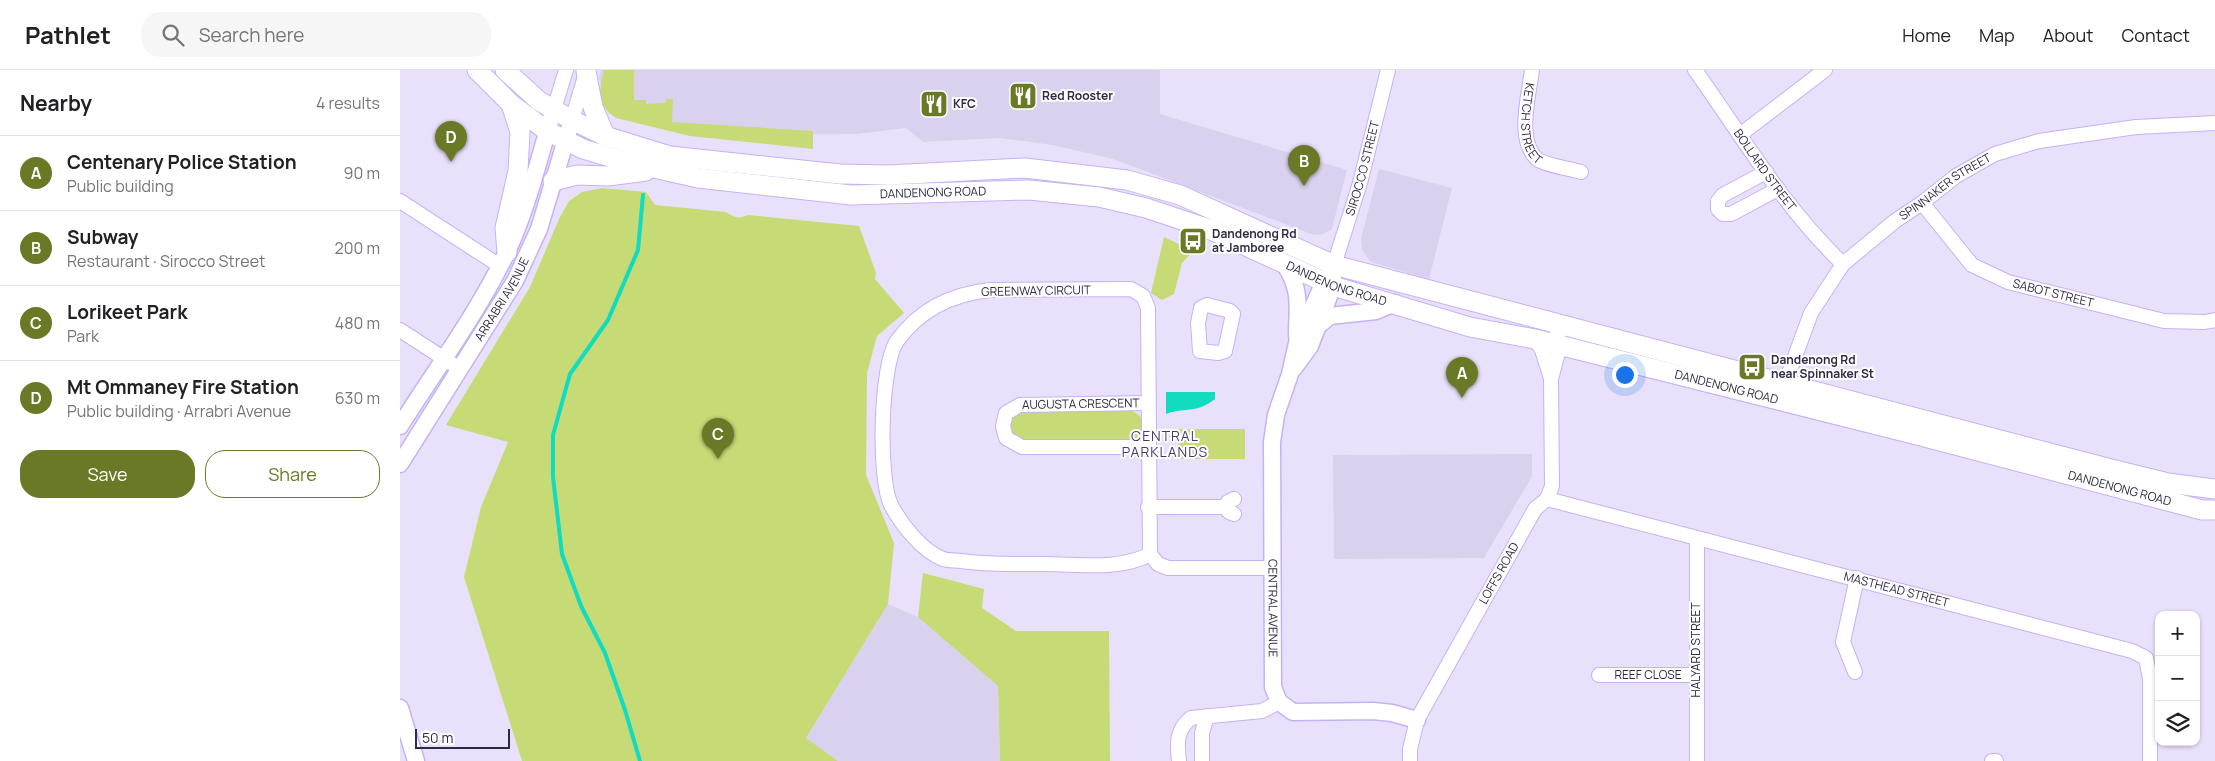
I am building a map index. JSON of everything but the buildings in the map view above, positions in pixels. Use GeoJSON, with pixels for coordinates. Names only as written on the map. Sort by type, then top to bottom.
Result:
{"type":"FeatureCollection","features":[{"type":"Feature","properties":{"kind":"main road","name":"DANDENONG ROAD"},"geometry":{"type":"LineString","coordinates":[[477,70],[511,104],[547,131],[565,141],[583,149],[658,170],[698,178],[851,195],[1029,190],[1099,197],[1146,208],[1209,229],[1328,284],[1470,327],[1535,339],[1782,393],[2168,483],[2215,489]]}},
{"type":"Feature","properties":{"kind":"main road","name":"DANDENONG ROAD"},"geometry":{"type":"LineString","coordinates":[[505,70],[539,101],[556,102],[572,120],[604,136],[670,156],[840,174],[889,175],[1025,168],[1127,180],[1180,195],[1334,265],[1556,325],[1930,439],[2202,510],[2215,510]]}},
{"type":"Feature","properties":{"kind":"main road"},"geometry":{"type":"LineString","coordinates":[[505,70],[526,70]]}},
{"type":"Feature","properties":{"kind":"main road"},"geometry":{"type":"LineString","coordinates":[[587,70],[593,107],[604,136]]}},
{"type":"Feature","properties":{"kind":"main road"},"geometry":{"type":"LineString","coordinates":[[503,259],[504,228],[518,171],[520,132],[511,104]]}},
{"type":"Feature","properties":{"kind":"main road"},"geometry":{"type":"LineString","coordinates":[[553,181],[577,175],[608,176],[658,170]]}},
{"type":"Feature","properties":{"kind":"street"},"geometry":{"type":"LineString","coordinates":[[556,102],[566,70]]}},
{"type":"Feature","properties":{"kind":"street"},"geometry":{"type":"LineString","coordinates":[[572,120],[587,70]]}},
{"type":"Feature","properties":{"kind":"street","name":"SIROCCO STREET"},"geometry":{"type":"LineString","coordinates":[[1334,265],[1360,184],[1388,70]]}},
{"type":"Feature","properties":{"kind":"street","name":"KETCH STREET"},"geometry":{"type":"LineString","coordinates":[[1532,70],[1525,133],[1528,146],[1538,160],[1581,172]]}},
{"type":"Feature","properties":{"kind":"street","name":"BOLLARD STREET"},"geometry":{"type":"LineString","coordinates":[[1696,70],[1778,189],[1818,240],[1843,264]]}},
{"type":"Feature","properties":{"kind":"street"},"geometry":{"type":"LineString","coordinates":[[1741,134],[1825,70]]}},
{"type":"Feature","properties":{"kind":"street","name":"ARRABRI AVENUE"},"geometry":{"type":"LineString","coordinates":[[400,426],[489,287],[503,259],[522,212],[556,102]]}},
{"type":"Feature","properties":{"kind":"street","name":"ARRABRI AVENUE"},"geometry":{"type":"LineString","coordinates":[[400,464],[524,264],[539,228],[572,120]]}},
{"type":"Feature","properties":{"kind":"street","name":"SPINNAKER STREET"},"geometry":{"type":"LineString","coordinates":[[1782,393],[1811,313],[1843,264],[1895,221],[1922,203],[1956,176],[1995,154],[2039,141],[2136,127],[2215,123]]}},
{"type":"Feature","properties":{"kind":"street"},"geometry":{"type":"LineString","coordinates":[[1766,172],[1722,195],[1718,201],[1718,209],[1723,214],[1732,214],[1778,189]]}},
{"type":"Feature","properties":{"kind":"street"},"geometry":{"type":"LineString","coordinates":[[400,201],[503,259]]}},
{"type":"Feature","properties":{"kind":"street","name":"SABOT STREET"},"geometry":{"type":"LineString","coordinates":[[1922,203],[1972,265],[2008,282],[2164,321],[2205,322],[2215,320]]}},
{"type":"Feature","properties":{"kind":"street","name":"CENTRAL AVENUE"},"geometry":{"type":"LineString","coordinates":[[1279,702],[1272,687],[1272,442],[1276,415],[1290,374],[1296,343],[1298,291],[1295,280],[1285,265]]}},
{"type":"Feature","properties":{"kind":"street","name":"CENTRAL AVENUE"},"geometry":{"type":"LineString","coordinates":[[1290,374],[1310,346],[1319,325],[1334,265]]}},
{"type":"Feature","properties":{"kind":"street","name":"CENTRAL AVENUE"},"geometry":{"type":"LineString","coordinates":[[1296,343],[1328,284]]}},
{"type":"Feature","properties":{"kind":"street","name":"GREENWAY CIRCUIT"},"geometry":{"type":"LineString","coordinates":[[990,290],[1131,290],[1143,296],[1148,308],[1148,404],[1147,447],[1150,554],[1126,564],[997,564],[943,558],[911,536],[891,504],[883,472],[886,373],[896,343],[913,322],[942,301],[969,292],[990,290]]}},
{"type":"Feature","properties":{"kind":"street"},"geometry":{"type":"LineString","coordinates":[[1319,325],[1330,316],[1376,312],[1394,304]]}},
{"type":"Feature","properties":{"kind":"street"},"geometry":{"type":"LineString","coordinates":[[1547,500],[1552,486],[1551,379],[1560,345],[1556,325]]}},
{"type":"Feature","properties":{"kind":"street"},"geometry":{"type":"LineString","coordinates":[[400,330],[460,368]]}},
{"type":"Feature","properties":{"kind":"street"},"geometry":{"type":"LineString","coordinates":[[1535,339],[1542,350],[1551,379]]}},
{"type":"Feature","properties":{"kind":"street","name":"AUGUSTA CRESCENT"},"geometry":{"type":"LineString","coordinates":[[1147,447],[1022,448],[1006,438],[1003,426],[1006,413],[1020,405],[1148,404]]}},
{"type":"Feature","properties":{"kind":"street","name":"MASTHEAD STREET"},"geometry":{"type":"LineString","coordinates":[[1547,500],[1857,578],[2132,651],[2146,658],[2150,679],[2150,761]]}},
{"type":"Feature","properties":{"kind":"street","name":"LOFFS ROAD"},"geometry":{"type":"LineString","coordinates":[[1410,761],[1410,749],[1417,720],[1535,509],[1547,500]]}},
{"type":"Feature","properties":{"kind":"street"},"geometry":{"type":"LineString","coordinates":[[1148,507],[1231,507]]}},
{"type":"Feature","properties":{"kind":"street","name":"HALYARD STREET"},"geometry":{"type":"LineString","coordinates":[[1697,539],[1697,761]]}},
{"type":"Feature","properties":{"kind":"street"},"geometry":{"type":"LineString","coordinates":[[1150,554],[1158,564],[1168,568],[1272,568]]}},
{"type":"Feature","properties":{"kind":"street"},"geometry":{"type":"LineString","coordinates":[[1855,672],[1843,642],[1857,578]]}},
{"type":"Feature","properties":{"kind":"street","name":"REEF CLOSE"},"geometry":{"type":"LineString","coordinates":[[1598,675],[1696,675]]}},
{"type":"Feature","properties":{"kind":"street"},"geometry":{"type":"LineString","coordinates":[[1180,761],[1179,737],[1182,726],[1191,718],[1262,712],[1279,702],[1293,712],[1373,711],[1392,713],[1417,720]]}},
{"type":"Feature","properties":{"kind":"street"},"geometry":{"type":"LineString","coordinates":[[400,708],[416,761]]}},
{"type":"Feature","properties":{"kind":"street"},"geometry":{"type":"LineString","coordinates":[[1202,761],[1202,733],[1207,716]]}},
{"type":"Feature","properties":{"kind":"shaded area"},"geometry":{"type":"Polygon","coordinates":[[[601,70],[1160,70],[1160,114],[1347,170],[1332,229],[1323,234],[1314,235],[1113,159],[1053,145],[1000,138],[923,142],[906,128],[857,134],[723,135],[636,119],[605,102],[599,77],[601,70]]]}},
{"type":"Feature","properties":{"kind":"shaded area"},"geometry":{"type":"Polygon","coordinates":[[[604,70],[634,70],[634,100],[646,100],[646,104],[665,103],[666,99],[673,99],[672,122],[813,131],[813,149],[690,136],[616,118],[602,103],[600,91],[604,70]]]}},
{"type":"Feature","properties":{"kind":"shaded area"},"geometry":{"type":"Polygon","coordinates":[[[1379,169],[1452,188],[1429,279],[1371,262],[1362,250],[1361,238],[1379,169]]]}},
{"type":"Feature","properties":{"kind":"shaded area"},"geometry":{"type":"Polygon","coordinates":[[[602,188],[646,192],[655,205],[726,212],[737,217],[748,215],[859,226],[876,273],[875,279],[904,313],[877,336],[867,373],[866,475],[894,543],[888,604],[806,738],[838,761],[522,761],[464,577],[481,507],[508,442],[446,425],[530,287],[559,219],[569,201],[582,192],[602,188]]]}},
{"type":"Feature","properties":{"kind":"shaded area"},"geometry":{"type":"Polygon","coordinates":[[[1164,237],[1193,251],[1182,263],[1174,294],[1162,300],[1151,293],[1164,237]]]}},
{"type":"Feature","properties":{"kind":"shaded area"},"geometry":{"type":"Polygon","coordinates":[[[1166,392],[1215,392],[1215,399],[1202,407],[1166,414],[1166,392]]]}},
{"type":"Feature","properties":{"kind":"shaded area"},"geometry":{"type":"Polygon","coordinates":[[[1131,410],[1140,416],[1142,424],[1141,434],[1133,442],[1023,442],[1013,434],[1010,428],[1013,417],[1023,411],[1131,410]]]}},
{"type":"Feature","properties":{"kind":"shaded area"},"geometry":{"type":"Polygon","coordinates":[[[1179,429],[1245,429],[1245,459],[1180,459],[1179,429]]]}},
{"type":"Feature","properties":{"kind":"shaded area"},"geometry":{"type":"Polygon","coordinates":[[[1532,454],[1532,476],[1484,558],[1334,559],[1333,455],[1532,454]]]}},
{"type":"Feature","properties":{"kind":"shaded area"},"geometry":{"type":"Polygon","coordinates":[[[923,573],[984,589],[982,608],[1016,631],[1109,631],[1110,761],[1000,761],[998,686],[918,617],[923,573]]]}},
{"type":"Feature","properties":{"kind":"shaded area"},"geometry":{"type":"Polygon","coordinates":[[[888,604],[918,617],[998,686],[1000,761],[838,761],[806,738],[888,604]]]}},
{"type":"Feature","properties":{"kind":"waterway"},"geometry":{"type":"LineString","coordinates":[[640,761],[605,653],[581,606],[562,554],[553,477],[553,435],[570,374],[608,320],[638,250],[643,195]]}},
{"type":"Feature","properties":{"kind":"place","name":"Red Rooster"},"geometry":{"type":"Point","coordinates":[1023,96]}},
{"type":"Feature","properties":{"kind":"place","name":"KFC"},"geometry":{"type":"Point","coordinates":[934,104]}},
{"type":"Feature","properties":{"kind":"place","name":"Mt Ommaney Fire Station"},"geometry":{"type":"Point","coordinates":[451,162]}},
{"type":"Feature","properties":{"kind":"place","name":"Subway"},"geometry":{"type":"Point","coordinates":[1304,186]}},
{"type":"Feature","properties":{"kind":"place","name":"Dandenong Rd at Jamboree"},"geometry":{"type":"Point","coordinates":[1193,241]}},
{"type":"Feature","properties":{"kind":"place","name":"Dandenong Rd near Spinnaker St"},"geometry":{"type":"Point","coordinates":[1752,367]}},
{"type":"Feature","properties":{"kind":"place","name":"Centenary Police Station"},"geometry":{"type":"Point","coordinates":[1462,398]}},
{"type":"Feature","properties":{"kind":"place","name":"Lorikeet Park"},"geometry":{"type":"Point","coordinates":[718,459]}},
{"type":"Feature","properties":{"kind":"district","name":"CENTRAL PARKLANDS"},"geometry":{"type":"Point","coordinates":[1165,444]}}]}
